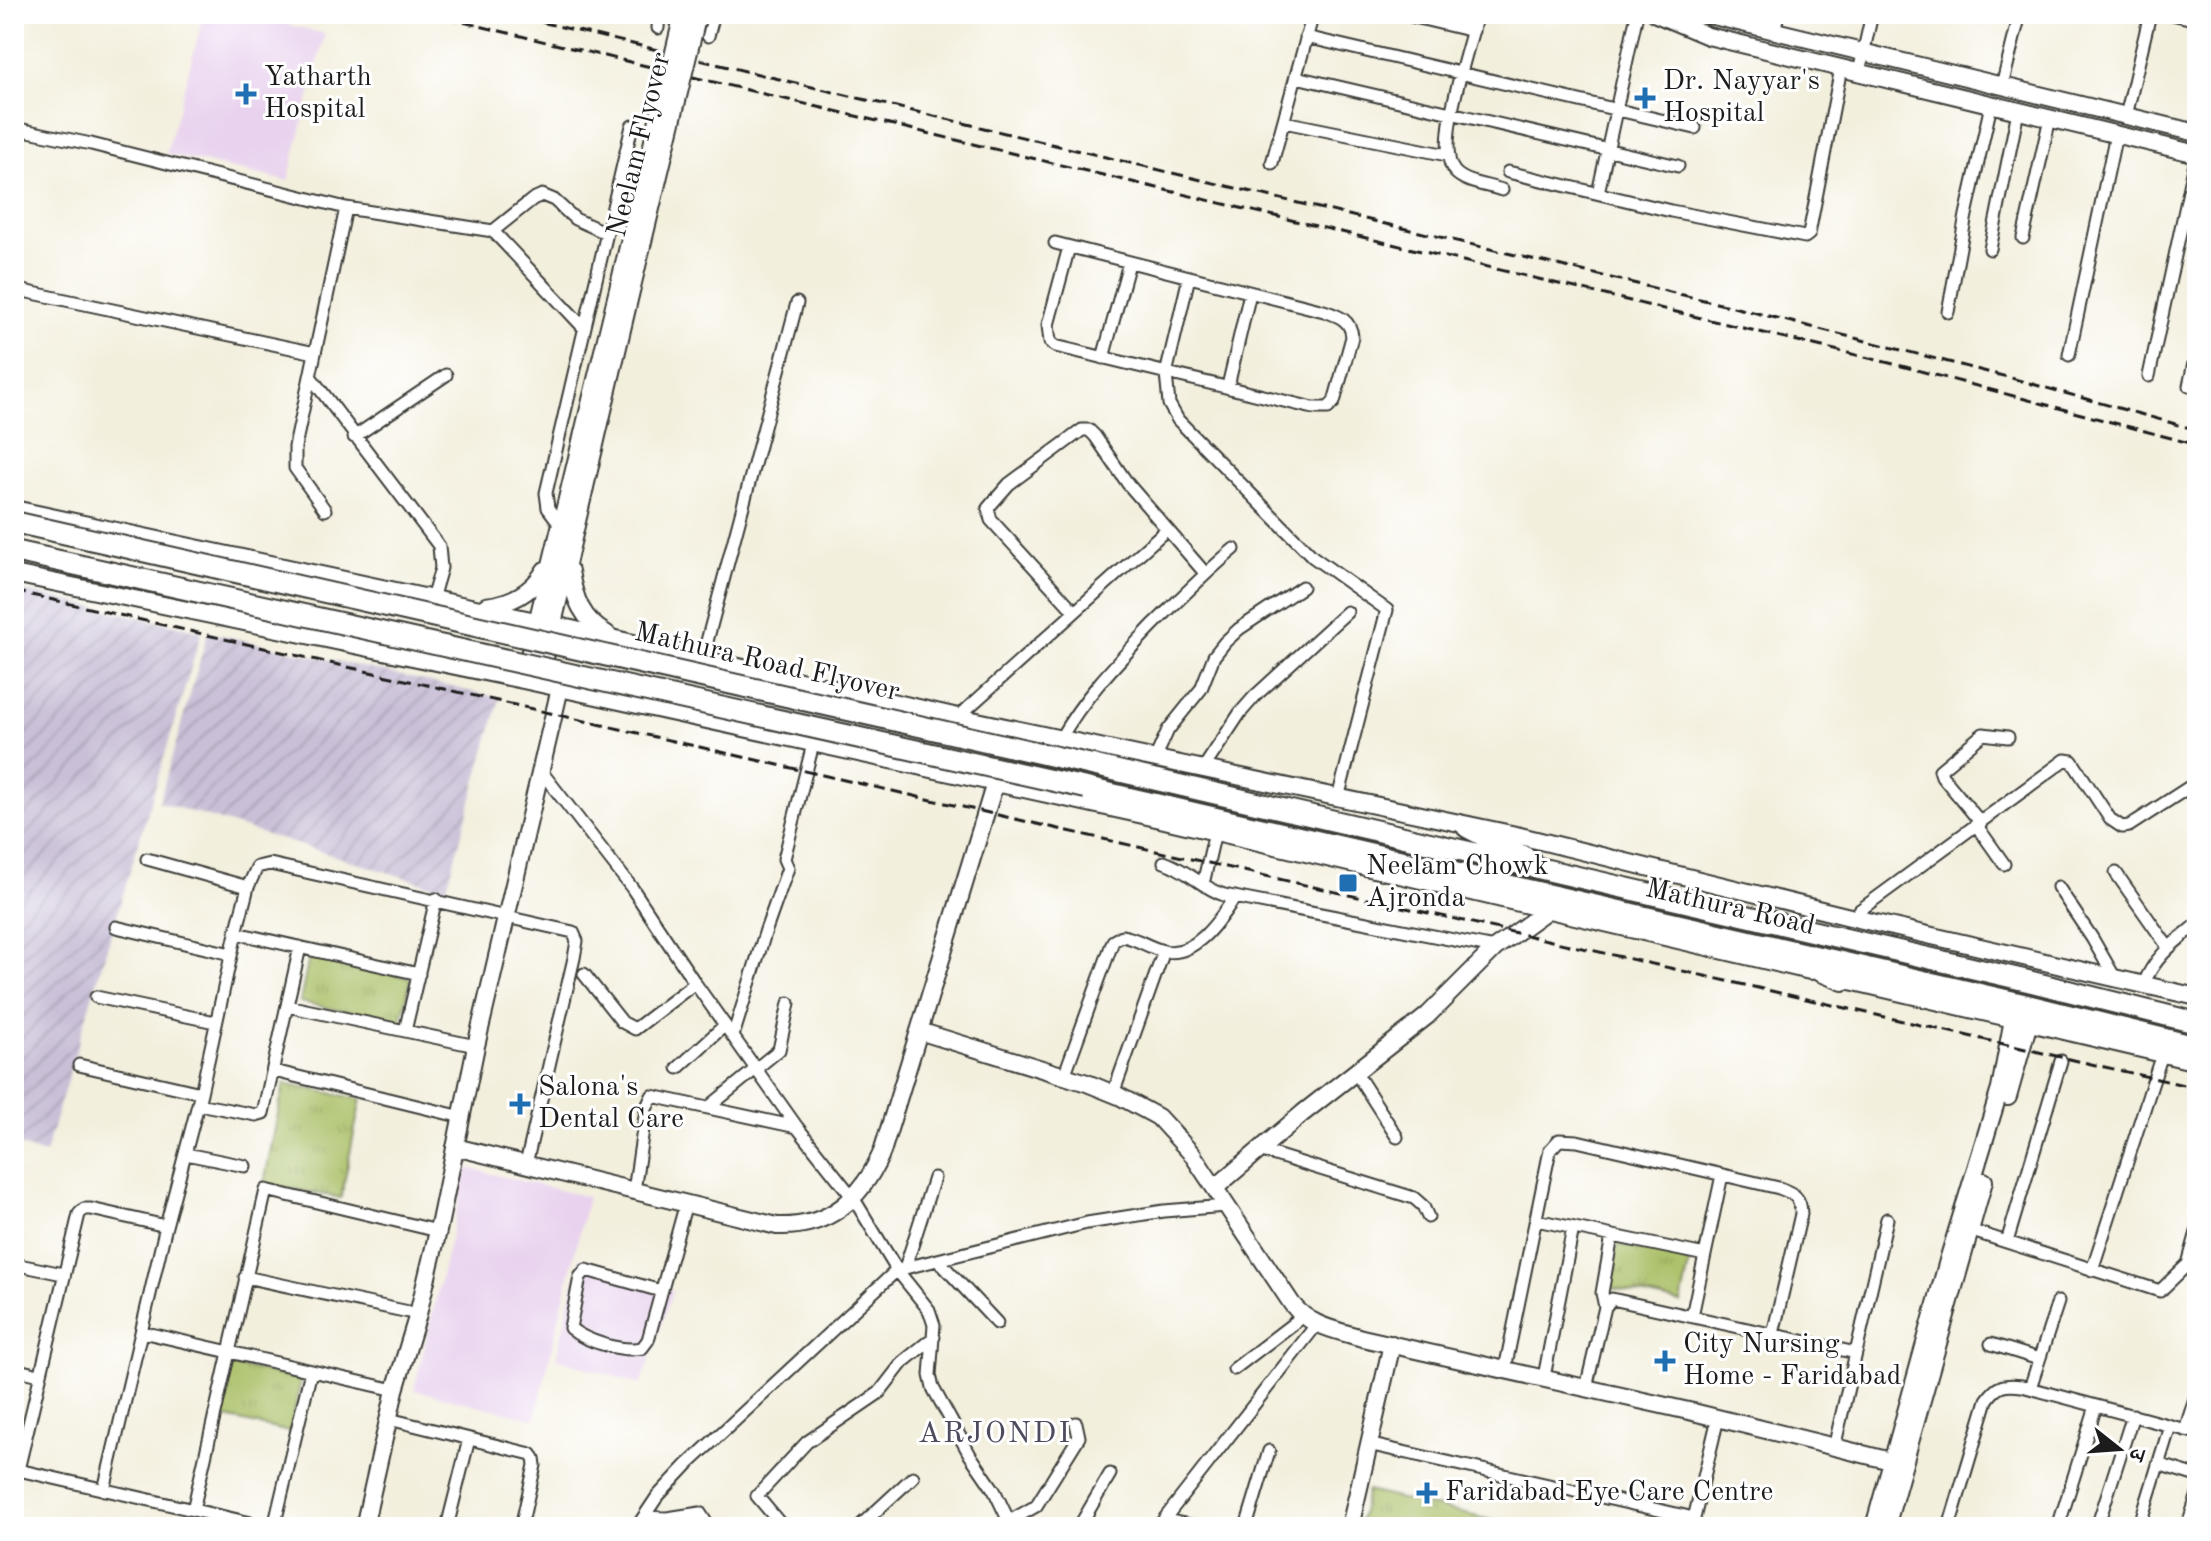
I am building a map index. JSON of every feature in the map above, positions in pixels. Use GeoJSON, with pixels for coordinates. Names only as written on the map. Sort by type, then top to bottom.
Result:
{"type":"FeatureCollection","features":[{"type":"Feature","properties":{"kind":"highway","name":"Mathura Road Flyover"},"geometry":{"type":"LineString","coordinates":[[14,522],[1507,861]]}},
{"type":"Feature","properties":{"kind":"highway","name":"Mathura Road Flyover"},"geometry":{"type":"LineString","coordinates":[[14,551],[1249,826]]}},
{"type":"Feature","properties":{"kind":"highway"},"geometry":{"type":"LineString","coordinates":[[1143,815],[1249,826]]}},
{"type":"Feature","properties":{"kind":"highway","name":"Mathura Road"},"geometry":{"type":"LineString","coordinates":[[1249,826],[2197,1047]]}},
{"type":"Feature","properties":{"kind":"highway"},"geometry":{"type":"LineString","coordinates":[[1467,827],[1547,870]]}},
{"type":"Feature","properties":{"kind":"highway","name":"Mathura Road"},"geometry":{"type":"LineString","coordinates":[[1507,861],[2197,1023]]}},
{"type":"Feature","properties":{"kind":"highway"},"geometry":{"type":"LineString","coordinates":[[1739,939],[1843,980]]}},
{"type":"Feature","properties":{"kind":"street"},"geometry":{"type":"LineString","coordinates":[[658,28],[659,14]]}},
{"type":"Feature","properties":{"kind":"street","name":"Neelam Flyover"},"geometry":{"type":"LineString","coordinates":[[626,286],[683,14]]}},
{"type":"Feature","properties":{"kind":"street","name":"Neelam Flyover"},"geometry":{"type":"LineString","coordinates":[[626,286],[698,14]]}},
{"type":"Feature","properties":{"kind":"street"},"geometry":{"type":"LineString","coordinates":[[708,36],[714,14]]}},
{"type":"Feature","properties":{"kind":"street"},"geometry":{"type":"LineString","coordinates":[[1272,163],[1313,14]]}},
{"type":"Feature","properties":{"kind":"street"},"geometry":{"type":"LineString","coordinates":[[1402,14],[1473,31]]}},
{"type":"Feature","properties":{"kind":"street"},"geometry":{"type":"LineString","coordinates":[[1477,14],[1447,133],[1447,155],[1450,164],[1462,178],[1502,190]]}},
{"type":"Feature","properties":{"kind":"street"},"geometry":{"type":"LineString","coordinates":[[1598,193],[1637,14]]}},
{"type":"Feature","properties":{"kind":"street"},"geometry":{"type":"LineString","coordinates":[[1656,14],[1708,36],[2197,154],[2149,376]]}},
{"type":"Feature","properties":{"kind":"street"},"geometry":{"type":"LineString","coordinates":[[1774,32],[1778,14]]}},
{"type":"Feature","properties":{"kind":"street"},"geometry":{"type":"LineString","coordinates":[[1859,72],[1872,14]]}},
{"type":"Feature","properties":{"kind":"street"},"geometry":{"type":"LineString","coordinates":[[2002,86],[2020,14]]}},
{"type":"Feature","properties":{"kind":"street"},"geometry":{"type":"LineString","coordinates":[[2126,116],[2150,14]]}},
{"type":"Feature","properties":{"kind":"street"},"geometry":{"type":"LineString","coordinates":[[2172,14],[2197,20]]}},
{"type":"Feature","properties":{"kind":"street"},"geometry":{"type":"LineString","coordinates":[[1713,15],[2197,133]]}},
{"type":"Feature","properties":{"kind":"street"},"geometry":{"type":"LineString","coordinates":[[1306,37],[1695,128]]}},
{"type":"Feature","properties":{"kind":"street"},"geometry":{"type":"LineString","coordinates":[[1508,172],[1671,211],[1808,236],[1841,68]]}},
{"type":"Feature","properties":{"kind":"street"},"geometry":{"type":"LineString","coordinates":[[1296,77],[1678,166]]}},
{"type":"Feature","properties":{"kind":"street"},"geometry":{"type":"LineString","coordinates":[[1948,312],[1991,105]]}},
{"type":"Feature","properties":{"kind":"street"},"geometry":{"type":"LineString","coordinates":[[1990,249],[2018,111]]}},
{"type":"Feature","properties":{"kind":"street"},"geometry":{"type":"LineString","coordinates":[[2023,238],[2050,118]]}},
{"type":"Feature","properties":{"kind":"street"},"geometry":{"type":"LineString","coordinates":[[1284,122],[1447,155]]}},
{"type":"Feature","properties":{"kind":"street"},"geometry":{"type":"LineString","coordinates":[[560,524],[548,508],[546,493],[632,126]]}},
{"type":"Feature","properties":{"kind":"street"},"geometry":{"type":"LineString","coordinates":[[14,128],[91,144],[346,208],[493,231],[584,328]]}},
{"type":"Feature","properties":{"kind":"street"},"geometry":{"type":"LineString","coordinates":[[2069,355],[2116,134]]}},
{"type":"Feature","properties":{"kind":"street"},"geometry":{"type":"LineString","coordinates":[[493,231],[542,195],[554,200],[575,219],[606,233]]}},
{"type":"Feature","properties":{"kind":"street"},"geometry":{"type":"LineString","coordinates":[[325,510],[300,477],[294,461],[346,208]]}},
{"type":"Feature","properties":{"kind":"street"},"geometry":{"type":"LineString","coordinates":[[1055,243],[1336,315],[1352,327],[1352,337],[1334,402],[1328,408],[1313,408],[1055,346],[1047,334],[1069,247]]}},
{"type":"Feature","properties":{"kind":"street"},"geometry":{"type":"LineString","coordinates":[[1103,358],[1129,263]]}},
{"type":"Feature","properties":{"kind":"street"},"geometry":{"type":"LineString","coordinates":[[1189,277],[1166,374],[1169,404],[1178,420],[1313,557],[1387,610],[1338,798]]}},
{"type":"Feature","properties":{"kind":"street"},"geometry":{"type":"LineString","coordinates":[[531,681],[554,625],[601,424],[626,286]]}},
{"type":"Feature","properties":{"kind":"street"},"geometry":{"type":"LineString","coordinates":[[531,681],[536,621],[626,286]]}},
{"type":"Feature","properties":{"kind":"street"},"geometry":{"type":"LineString","coordinates":[[14,289],[315,353]]}},
{"type":"Feature","properties":{"kind":"street"},"geometry":{"type":"LineString","coordinates":[[1228,386],[1250,293]]}},
{"type":"Feature","properties":{"kind":"street"},"geometry":{"type":"LineString","coordinates":[[702,660],[797,303]]}},
{"type":"Feature","properties":{"kind":"street"},"geometry":{"type":"LineString","coordinates":[[2189,386],[2197,349]]}},
{"type":"Feature","properties":{"kind":"street"},"geometry":{"type":"LineString","coordinates":[[354,437],[446,375]]}},
{"type":"Feature","properties":{"kind":"street"},"geometry":{"type":"LineString","coordinates":[[310,376],[439,546],[441,568],[432,599]]}},
{"type":"Feature","properties":{"kind":"street"},"geometry":{"type":"LineString","coordinates":[[601,424],[616,437]]}},
{"type":"Feature","properties":{"kind":"street"},"geometry":{"type":"LineString","coordinates":[[1074,611],[988,514],[990,503],[1009,484],[1082,430],[1089,430],[1166,530],[1205,573]]}},
{"type":"Feature","properties":{"kind":"street"},"geometry":{"type":"LineString","coordinates":[[14,509],[536,621],[958,717],[1516,835],[1854,918],[2197,997]]}},
{"type":"Feature","properties":{"kind":"street"},"geometry":{"type":"LineString","coordinates":[[958,717],[1166,530]]}},
{"type":"Feature","properties":{"kind":"street"},"geometry":{"type":"LineString","coordinates":[[1060,739],[1101,678],[1205,573],[1234,549]]}},
{"type":"Feature","properties":{"kind":"street"},"geometry":{"type":"LineString","coordinates":[[472,607],[499,605],[523,595],[539,580],[551,559]]}},
{"type":"Feature","properties":{"kind":"street"},"geometry":{"type":"LineString","coordinates":[[569,562],[581,612],[596,628],[621,641]]}},
{"type":"Feature","properties":{"kind":"street"},"geometry":{"type":"LineString","coordinates":[[14,574],[531,681],[1143,815],[2197,1062]]}},
{"type":"Feature","properties":{"kind":"street"},"geometry":{"type":"LineString","coordinates":[[1155,759],[1168,730],[1201,689],[1214,656],[1225,642],[1239,629],[1302,587]]}},
{"type":"Feature","properties":{"kind":"street"},"geometry":{"type":"LineString","coordinates":[[479,670],[496,651],[500,638],[500,622],[492,612]]}},
{"type":"Feature","properties":{"kind":"street"},"geometry":{"type":"LineString","coordinates":[[1203,769],[1255,696],[1347,612]]}},
{"type":"Feature","properties":{"kind":"street"},"geometry":{"type":"LineString","coordinates":[[614,699],[607,691],[608,667],[621,641]]}},
{"type":"Feature","properties":{"kind":"street"},"geometry":{"type":"LineString","coordinates":[[364,1527],[395,1390],[438,1231],[476,1046],[560,688]]}},
{"type":"Feature","properties":{"kind":"street"},"geometry":{"type":"LineString","coordinates":[[2004,864],[1940,770],[1983,734],[2008,737]]}},
{"type":"Feature","properties":{"kind":"street"},"geometry":{"type":"LineString","coordinates":[[733,1036],[788,868],[784,859],[813,744]]}},
{"type":"Feature","properties":{"kind":"street"},"geometry":{"type":"LineString","coordinates":[[1854,918],[1860,910],[2065,760],[2077,766],[2110,819],[2122,827],[2129,826],[2197,782]]}},
{"type":"Feature","properties":{"kind":"street"},"geometry":{"type":"LineString","coordinates":[[541,771],[632,888],[695,983],[797,1127],[854,1199],[932,1315],[934,1337],[930,1375],[933,1388],[970,1455],[994,1490],[1008,1525],[1036,1506],[1079,1437],[1076,1423]]}},
{"type":"Feature","properties":{"kind":"street"},"geometry":{"type":"LineString","coordinates":[[455,1147],[777,1226],[797,1227],[834,1212],[854,1199],[871,1176],[882,1152],[995,783]]}},
{"type":"Feature","properties":{"kind":"street"},"geometry":{"type":"LineString","coordinates":[[1203,884],[1215,832]]}},
{"type":"Feature","properties":{"kind":"street"},"geometry":{"type":"LineString","coordinates":[[147,859],[248,887]]}},
{"type":"Feature","properties":{"kind":"street"},"geometry":{"type":"LineString","coordinates":[[1164,862],[1186,871],[1212,891],[1235,897],[1495,948]]}},
{"type":"Feature","properties":{"kind":"street"},"geometry":{"type":"LineString","coordinates":[[104,1490],[166,1226],[200,1099],[236,933],[248,887],[257,867],[270,864],[573,932],[577,941],[526,1164]]}},
{"type":"Feature","properties":{"kind":"street"},"geometry":{"type":"LineString","coordinates":[[2116,873],[2168,947]]}},
{"type":"Feature","properties":{"kind":"street"},"geometry":{"type":"LineString","coordinates":[[2058,887],[2115,978]]}},
{"type":"Feature","properties":{"kind":"street"},"geometry":{"type":"LineString","coordinates":[[1064,1076],[1113,941],[1122,936],[1129,937],[1175,953],[1191,946],[1219,922],[1235,897]]}},
{"type":"Feature","properties":{"kind":"street"},"geometry":{"type":"LineString","coordinates":[[405,1031],[436,899]]}},
{"type":"Feature","properties":{"kind":"street"},"geometry":{"type":"LineString","coordinates":[[1215,1188],[1303,1113],[1446,1000],[1495,948],[1546,911]]}},
{"type":"Feature","properties":{"kind":"street"},"geometry":{"type":"LineString","coordinates":[[2144,984],[2153,964],[2168,947],[2197,924]]}},
{"type":"Feature","properties":{"kind":"street"},"geometry":{"type":"LineString","coordinates":[[116,927],[231,954]]}},
{"type":"Feature","properties":{"kind":"street"},"geometry":{"type":"LineString","coordinates":[[236,933],[419,974]]}},
{"type":"Feature","properties":{"kind":"street"},"geometry":{"type":"LineString","coordinates":[[79,1065],[260,1114],[265,1108],[274,1071],[300,947]]}},
{"type":"Feature","properties":{"kind":"street"},"geometry":{"type":"LineString","coordinates":[[1113,1094],[1164,951]]}},
{"type":"Feature","properties":{"kind":"street"},"geometry":{"type":"LineString","coordinates":[[584,974],[622,1022],[635,1029],[695,983]]}},
{"type":"Feature","properties":{"kind":"street"},"geometry":{"type":"LineString","coordinates":[[96,997],[215,1022]]}},
{"type":"Feature","properties":{"kind":"street"},"geometry":{"type":"LineString","coordinates":[[709,1107],[779,1050],[789,1003]]}},
{"type":"Feature","properties":{"kind":"street"},"geometry":{"type":"LineString","coordinates":[[287,1006],[476,1046]]}},
{"type":"Feature","properties":{"kind":"street"},"geometry":{"type":"LineString","coordinates":[[1874,1527],[1898,1463],[2021,1021]]}},
{"type":"Feature","properties":{"kind":"street"},"geometry":{"type":"LineString","coordinates":[[678,1068],[725,1025]]}},
{"type":"Feature","properties":{"kind":"street"},"geometry":{"type":"LineString","coordinates":[[919,1031],[1064,1076],[1113,1094],[1158,1117],[1182,1141],[1292,1304],[1310,1320],[1392,1344],[1544,1377],[1898,1463]]}},
{"type":"Feature","properties":{"kind":"street"},"geometry":{"type":"LineString","coordinates":[[2092,1270],[2162,1054]]}},
{"type":"Feature","properties":{"kind":"street"},"geometry":{"type":"LineString","coordinates":[[2007,1242],[2061,1061]]}},
{"type":"Feature","properties":{"kind":"street"},"geometry":{"type":"LineString","coordinates":[[274,1071],[462,1117]]}},
{"type":"Feature","properties":{"kind":"street"},"geometry":{"type":"LineString","coordinates":[[1356,1073],[1397,1137]]}},
{"type":"Feature","properties":{"kind":"street"},"geometry":{"type":"LineString","coordinates":[[634,1191],[646,1109],[652,1096],[797,1127]]}},
{"type":"Feature","properties":{"kind":"street"},"geometry":{"type":"LineString","coordinates":[[1505,1369],[1550,1150],[1559,1140],[1577,1141],[1791,1192],[1801,1204],[1773,1334]]}},
{"type":"Feature","properties":{"kind":"street"},"geometry":{"type":"LineString","coordinates":[[1259,1150],[1414,1198],[1423,1206],[1428,1217]]}},
{"type":"Feature","properties":{"kind":"street"},"geometry":{"type":"LineString","coordinates":[[186,1154],[245,1166]]}},
{"type":"Feature","properties":{"kind":"street"},"geometry":{"type":"LineString","coordinates":[[1692,1316],[1722,1175]]}},
{"type":"Feature","properties":{"kind":"street"},"geometry":{"type":"LineString","coordinates":[[640,1522],[687,1465],[901,1269],[934,1178]]}},
{"type":"Feature","properties":{"kind":"street"},"geometry":{"type":"LineString","coordinates":[[193,1510],[266,1190],[438,1231]]}},
{"type":"Feature","properties":{"kind":"street"},"geometry":{"type":"LineString","coordinates":[[661,1291],[586,1270],[580,1277],[570,1328],[578,1335],[630,1350],[642,1348],[648,1340],[686,1203]]}},
{"type":"Feature","properties":{"kind":"street"},"geometry":{"type":"LineString","coordinates":[[901,1269],[1087,1223],[1164,1211],[1226,1206]]}},
{"type":"Feature","properties":{"kind":"street"},"geometry":{"type":"LineString","coordinates":[[166,1226],[91,1209],[84,1209],[76,1220],[16,1470],[271,1527],[311,1371]]}},
{"type":"Feature","properties":{"kind":"street"},"geometry":{"type":"LineString","coordinates":[[1834,1448],[1887,1219]]}},
{"type":"Feature","properties":{"kind":"street"},"geometry":{"type":"LineString","coordinates":[[1536,1220],[1705,1255]]}},
{"type":"Feature","properties":{"kind":"street"},"geometry":{"type":"LineString","coordinates":[[1544,1377],[1573,1228]]}},
{"type":"Feature","properties":{"kind":"street"},"geometry":{"type":"LineString","coordinates":[[1964,1229],[2160,1291],[2192,1265],[2197,1232]]}},
{"type":"Feature","properties":{"kind":"street"},"geometry":{"type":"LineString","coordinates":[[1605,1307],[1602,1293],[1612,1236]]}},
{"type":"Feature","properties":{"kind":"street"},"geometry":{"type":"LineString","coordinates":[[938,1260],[997,1323]]}},
{"type":"Feature","properties":{"kind":"street"},"geometry":{"type":"LineString","coordinates":[[14,1264],[63,1274]]}},
{"type":"Feature","properties":{"kind":"street"},"geometry":{"type":"LineString","coordinates":[[245,1277],[418,1314]]}},
{"type":"Feature","properties":{"kind":"street"},"geometry":{"type":"LineString","coordinates":[[1586,1388],[1605,1307],[1607,1302],[1617,1298],[1856,1353]]}},
{"type":"Feature","properties":{"kind":"street"},"geometry":{"type":"LineString","coordinates":[[2030,1388],[2058,1302]]}},
{"type":"Feature","properties":{"kind":"street"},"geometry":{"type":"LineString","coordinates":[[1234,1369],[1310,1320]]}},
{"type":"Feature","properties":{"kind":"street"},"geometry":{"type":"LineString","coordinates":[[1161,1523],[1310,1320]]}},
{"type":"Feature","properties":{"kind":"street"},"geometry":{"type":"LineString","coordinates":[[142,1332],[395,1390]]}},
{"type":"Feature","properties":{"kind":"street"},"geometry":{"type":"LineString","coordinates":[[783,1527],[757,1496],[807,1442],[879,1393],[903,1362],[934,1337]]}},
{"type":"Feature","properties":{"kind":"street"},"geometry":{"type":"LineString","coordinates":[[1350,1527],[1392,1344]]}},
{"type":"Feature","properties":{"kind":"street"},"geometry":{"type":"LineString","coordinates":[[1991,1344],[2039,1359]]}},
{"type":"Feature","properties":{"kind":"street"},"geometry":{"type":"LineString","coordinates":[[14,1369],[39,1375]]}},
{"type":"Feature","properties":{"kind":"street"},"geometry":{"type":"LineString","coordinates":[[1949,1527],[1987,1400],[1995,1388],[2001,1385],[2030,1388],[2191,1431],[2197,1392]]}},
{"type":"Feature","properties":{"kind":"street"},"geometry":{"type":"LineString","coordinates":[[2058,1527],[2096,1406]]}},
{"type":"Feature","properties":{"kind":"street"},"geometry":{"type":"LineString","coordinates":[[2097,1527],[2133,1415]]}},
{"type":"Feature","properties":{"kind":"street"},"geometry":{"type":"LineString","coordinates":[[1368,1444],[1693,1522],[1718,1418]]}},
{"type":"Feature","properties":{"kind":"street"},"geometry":{"type":"LineString","coordinates":[[389,1419],[526,1452],[534,1458],[521,1527]]}},
{"type":"Feature","properties":{"kind":"street"},"geometry":{"type":"LineString","coordinates":[[2139,1527],[2170,1426]]}},
{"type":"Feature","properties":{"kind":"street"},"geometry":{"type":"LineString","coordinates":[[447,1527],[469,1439]]}},
{"type":"Feature","properties":{"kind":"street"},"geometry":{"type":"LineString","coordinates":[[1246,1527],[1269,1451]]}},
{"type":"Feature","properties":{"kind":"street"},"geometry":{"type":"LineString","coordinates":[[1886,1527],[1898,1463]]}},
{"type":"Feature","properties":{"kind":"street"},"geometry":{"type":"LineString","coordinates":[[2158,1464],[2197,1476]]}},
{"type":"Feature","properties":{"kind":"street"},"geometry":{"type":"LineString","coordinates":[[1079,1527],[1110,1474]]}},
{"type":"Feature","properties":{"kind":"street"},"geometry":{"type":"LineString","coordinates":[[859,1527],[913,1477]]}},
{"type":"Feature","properties":{"kind":"street"},"geometry":{"type":"LineString","coordinates":[[2187,1527],[2197,1497]]}},
{"type":"Feature","properties":{"kind":"street"},"geometry":{"type":"LineString","coordinates":[[640,1522],[700,1513],[709,1527]]}},
{"type":"Feature","properties":{"kind":"street"},"geometry":{"type":"LineString","coordinates":[[1161,1523],[1201,1527]]}},
{"type":"Feature","properties":{"kind":"shaded area","name":"Yatharth Hospital"},"geometry":{"type":"Polygon","coordinates":[[[204,14],[246,14],[325,34],[288,181],[166,154],[204,14]]]}},
{"type":"Feature","properties":{"kind":"shaded area"},"geometry":{"type":"Polygon","coordinates":[[[14,589],[202,631],[45,1154],[14,1144],[14,589]]]}},
{"type":"Feature","properties":{"kind":"shaded area"},"geometry":{"type":"Polygon","coordinates":[[[208,632],[500,698],[446,890],[159,802],[208,632]]]}},
{"type":"Feature","properties":{"kind":"shaded area"},"geometry":{"type":"Polygon","coordinates":[[[467,1168],[588,1197],[535,1419],[414,1390],[467,1168]]]}},
{"type":"Feature","properties":{"kind":"shaded area"},"geometry":{"type":"Polygon","coordinates":[[[580,1257],[673,1290],[641,1385],[556,1358],[580,1257]]]}},
{"type":"Feature","properties":{"kind":"green space"},"geometry":{"type":"Polygon","coordinates":[[[309,957],[411,978],[401,1023],[300,1002],[309,957]]]}},
{"type":"Feature","properties":{"kind":"green space"},"geometry":{"type":"Polygon","coordinates":[[[284,1084],[361,1099],[341,1198],[264,1183],[284,1084]]]}},
{"type":"Feature","properties":{"kind":"green space"},"geometry":{"type":"Polygon","coordinates":[[[1618,1244],[1690,1260],[1681,1303],[1608,1287],[1618,1244]]]}},
{"type":"Feature","properties":{"kind":"green space"},"geometry":{"type":"Polygon","coordinates":[[[232,1365],[301,1380],[290,1432],[221,1417],[232,1365]]]}},
{"type":"Feature","properties":{"kind":"green space"},"geometry":{"type":"Polygon","coordinates":[[[1367,1491],[1521,1527],[1359,1525],[1367,1491]]]}},
{"type":"Feature","properties":{"kind":"railway"},"geometry":{"type":"LineString","coordinates":[[429,14],[1898,365],[2197,445]]}},
{"type":"Feature","properties":{"kind":"railway"},"geometry":{"type":"LineString","coordinates":[[507,14],[1733,307],[2011,378],[2197,430]]}},
{"type":"Feature","properties":{"kind":"railway"},"geometry":{"type":"LineString","coordinates":[[14,591],[2197,1088]]}},
{"type":"Feature","properties":{"kind":"place","name":"Yatharth Hospital"},"geometry":{"type":"Point","coordinates":[246,94]}},
{"type":"Feature","properties":{"kind":"place","name":"Dr. Nayyar's Hospital"},"geometry":{"type":"Point","coordinates":[1645,98]}},
{"type":"Feature","properties":{"kind":"place","name":"Neelam Chowk Ajronda"},"geometry":{"type":"Point","coordinates":[1348,883]}},
{"type":"Feature","properties":{"kind":"place","name":"Salona's Dental Care"},"geometry":{"type":"Point","coordinates":[520,1104]}},
{"type":"Feature","properties":{"kind":"place","name":"City Nursing Home - Faridabad"},"geometry":{"type":"Point","coordinates":[1665,1361]}},
{"type":"Feature","properties":{"kind":"place","name":"Faridabad Eye Care Centre"},"geometry":{"type":"Point","coordinates":[1427,1493]}},
{"type":"Feature","properties":{"kind":"district","name":"ARJONDI"},"geometry":{"type":"Point","coordinates":[995,1434]}}]}
